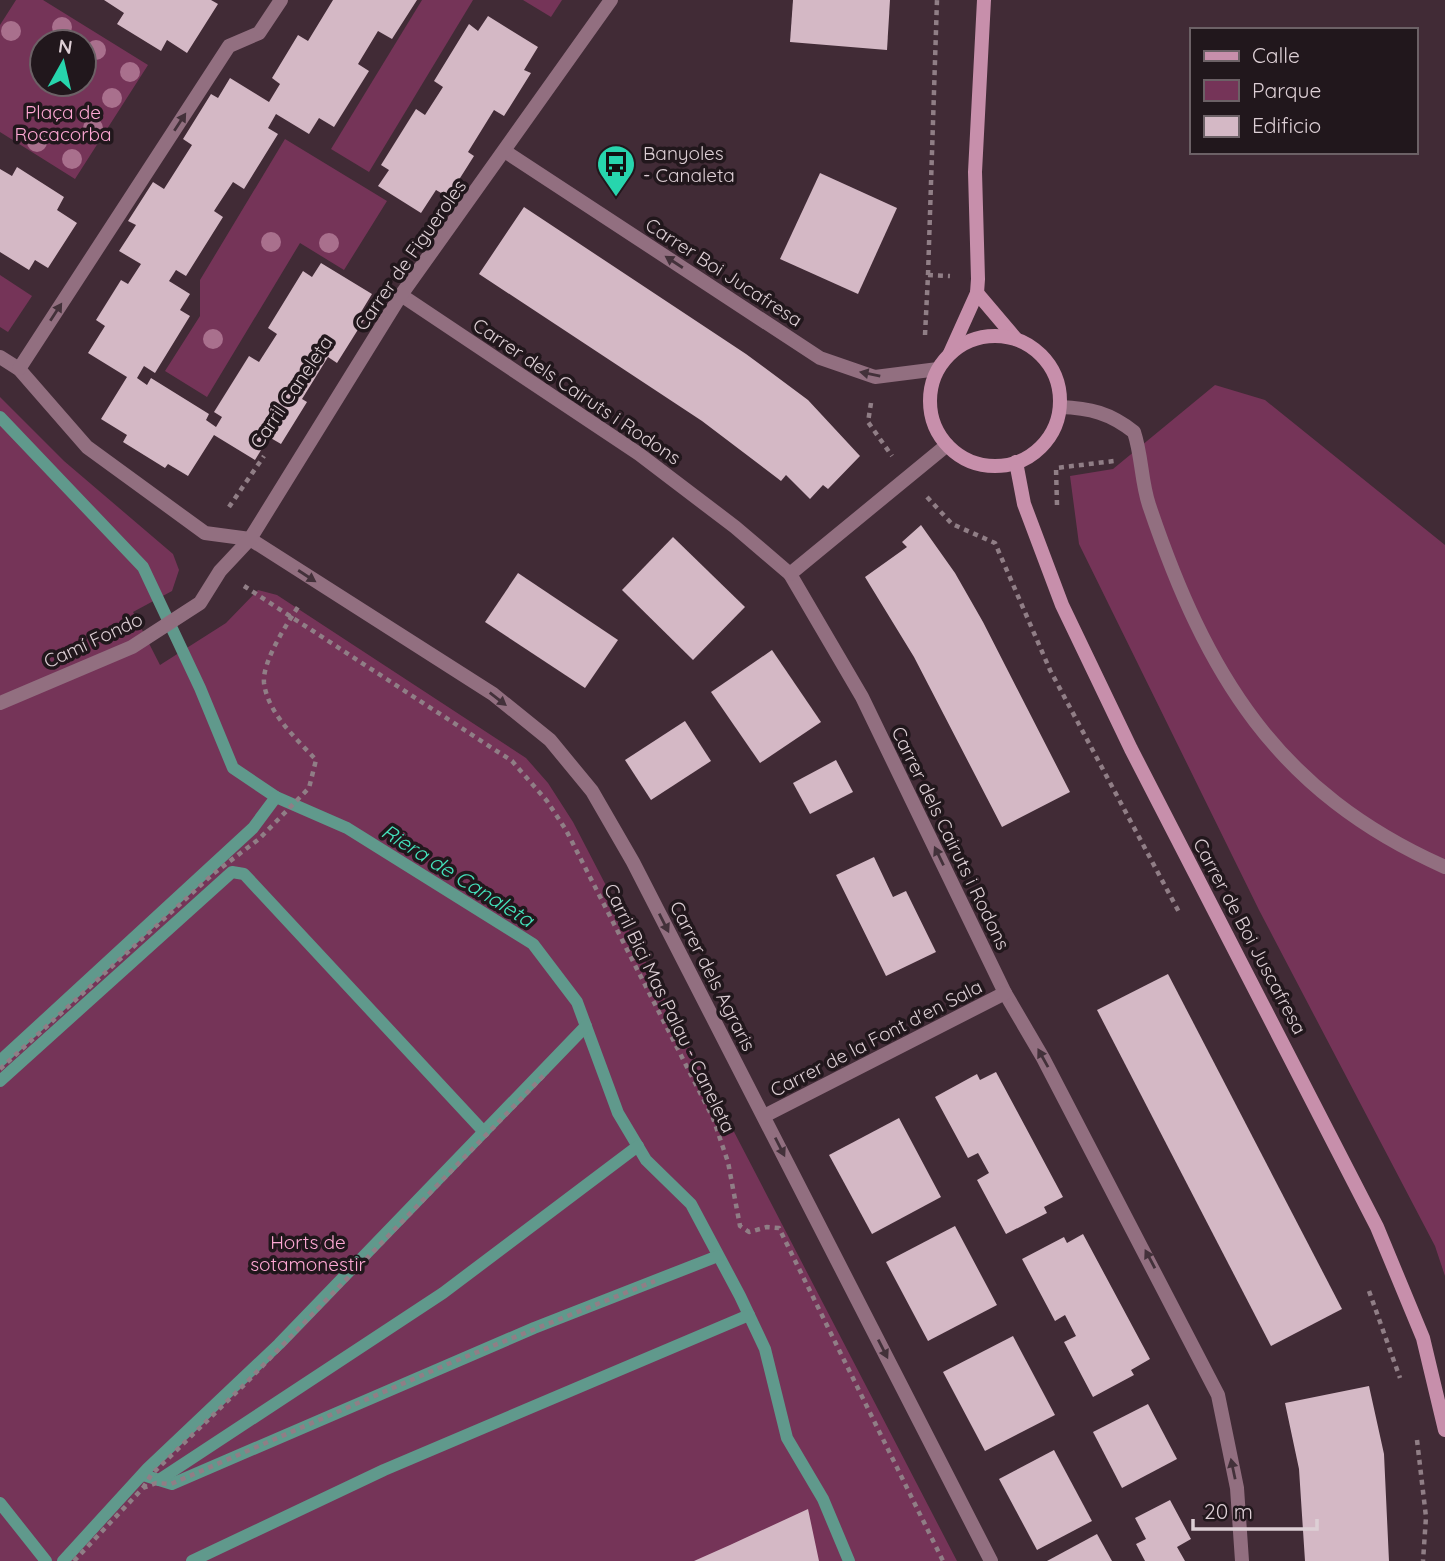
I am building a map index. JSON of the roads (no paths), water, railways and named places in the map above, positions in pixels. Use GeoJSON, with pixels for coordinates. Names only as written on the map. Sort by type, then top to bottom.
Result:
{"type":"FeatureCollection","features":[{"type":"Feature","properties":{"kind":"street"},"geometry":{"type":"LineString","coordinates":[[19,369],[229,46],[259,33],[281,0]]}},
{"type":"Feature","properties":{"kind":"street","name":"Carrer de Figueroles"},"geometry":{"type":"LineString","coordinates":[[250,539],[401,295],[506,152],[611,0]]}},
{"type":"Feature","properties":{"kind":"street"},"geometry":{"type":"LineString","coordinates":[[977,293],[1016,339],[1044,359],[1059,389],[1060,407],[1055,425],[1046,441],[1033,454],[1001,466],[972,461],[947,445],[939,435],[930,409],[932,382],[950,353],[977,293],[975,172],[984,0]]}},
{"type":"Feature","properties":{"kind":"street","name":"Carrer Boi Jucafresa"},"geometry":{"type":"LineString","coordinates":[[506,152],[820,358],[875,377],[938,369]]}},
{"type":"Feature","properties":{"kind":"street","name":"Carrer dels Cairuts i Rodons"},"geometry":{"type":"LineString","coordinates":[[401,295],[639,454],[735,527],[790,574],[862,697],[1005,993],[1050,1070],[1218,1395],[1237,1488],[1244,1548],[1242,1561]]}},
{"type":"Feature","properties":{"kind":"street"},"geometry":{"type":"LineString","coordinates":[[950,353],[981,337],[1016,339]]}},
{"type":"Feature","properties":{"kind":"street"},"geometry":{"type":"LineString","coordinates":[[0,357],[19,369],[87,447],[205,533],[250,539]]}},
{"type":"Feature","properties":{"kind":"street"},"geometry":{"type":"LineString","coordinates":[[1060,407],[1092,408],[1119,420],[1135,432],[1148,503],[1205,644],[1266,739],[1289,764],[1338,806],[1412,852],[1445,867]]}},
{"type":"Feature","properties":{"kind":"street"},"geometry":{"type":"LineString","coordinates":[[790,574],[947,445]]}},
{"type":"Feature","properties":{"kind":"street","name":"Carrer de Boi Juscafresa"},"geometry":{"type":"LineString","coordinates":[[1016,462],[1032,529],[1062,605],[1132,749],[1377,1227],[1423,1338],[1445,1430]]}},
{"type":"Feature","properties":{"kind":"street","name":"Camí Fondo"},"geometry":{"type":"LineString","coordinates":[[0,704],[132,647],[200,603],[220,571],[250,539]]}},
{"type":"Feature","properties":{"kind":"street","name":"Carrer dels Agraris"},"geometry":{"type":"LineString","coordinates":[[250,539],[493,694],[550,740],[592,791],[633,862],[991,1561]]}},
{"type":"Feature","properties":{"kind":"street","name":"Carrer de la Font d'en Sala"},"geometry":{"type":"LineString","coordinates":[[764,1116],[1005,993]]}},
{"type":"Feature","properties":{"kind":"waterway","name":"Riera de Canaleta"},"geometry":{"type":"LineString","coordinates":[[0,417],[143,567],[200,688],[233,768],[276,797],[347,828],[533,944],[577,1002],[618,1113],[646,1160],[691,1204],[740,1296],[765,1349],[787,1438],[823,1499],[849,1561]]}},
{"type":"Feature","properties":{"kind":"waterway"},"geometry":{"type":"LineString","coordinates":[[0,1061],[253,828],[276,797]]}},
{"type":"Feature","properties":{"kind":"waterway"},"geometry":{"type":"LineString","coordinates":[[0,1081],[232,872],[244,874],[484,1132]]}},
{"type":"Feature","properties":{"kind":"waterway"},"geometry":{"type":"LineString","coordinates":[[63,1561],[148,1468],[279,1344],[586,1026]]}},
{"type":"Feature","properties":{"kind":"waterway"},"geometry":{"type":"LineString","coordinates":[[159,1480],[443,1293],[638,1146]]}},
{"type":"Feature","properties":{"kind":"waterway"},"geometry":{"type":"LineString","coordinates":[[143,1475],[172,1484],[534,1328],[718,1256]]}},
{"type":"Feature","properties":{"kind":"waterway"},"geometry":{"type":"LineString","coordinates":[[192,1561],[384,1470],[749,1315]]}},
{"type":"Feature","properties":{"kind":"waterway"},"geometry":{"type":"LineString","coordinates":[[0,1503],[46,1561]]}},
{"type":"Feature","properties":{"kind":"place","name":"Banyoles - Canaleta"},"geometry":{"type":"Point","coordinates":[616,198]}},
{"type":"Feature","properties":{"kind":"park label","name":"Plaça de Rocacorba"},"geometry":{"type":"Point","coordinates":[63,123]}},
{"type":"Feature","properties":{"kind":"park label","name":"Horts de sotamonestir"},"geometry":{"type":"Point","coordinates":[308,1253]}}]}
